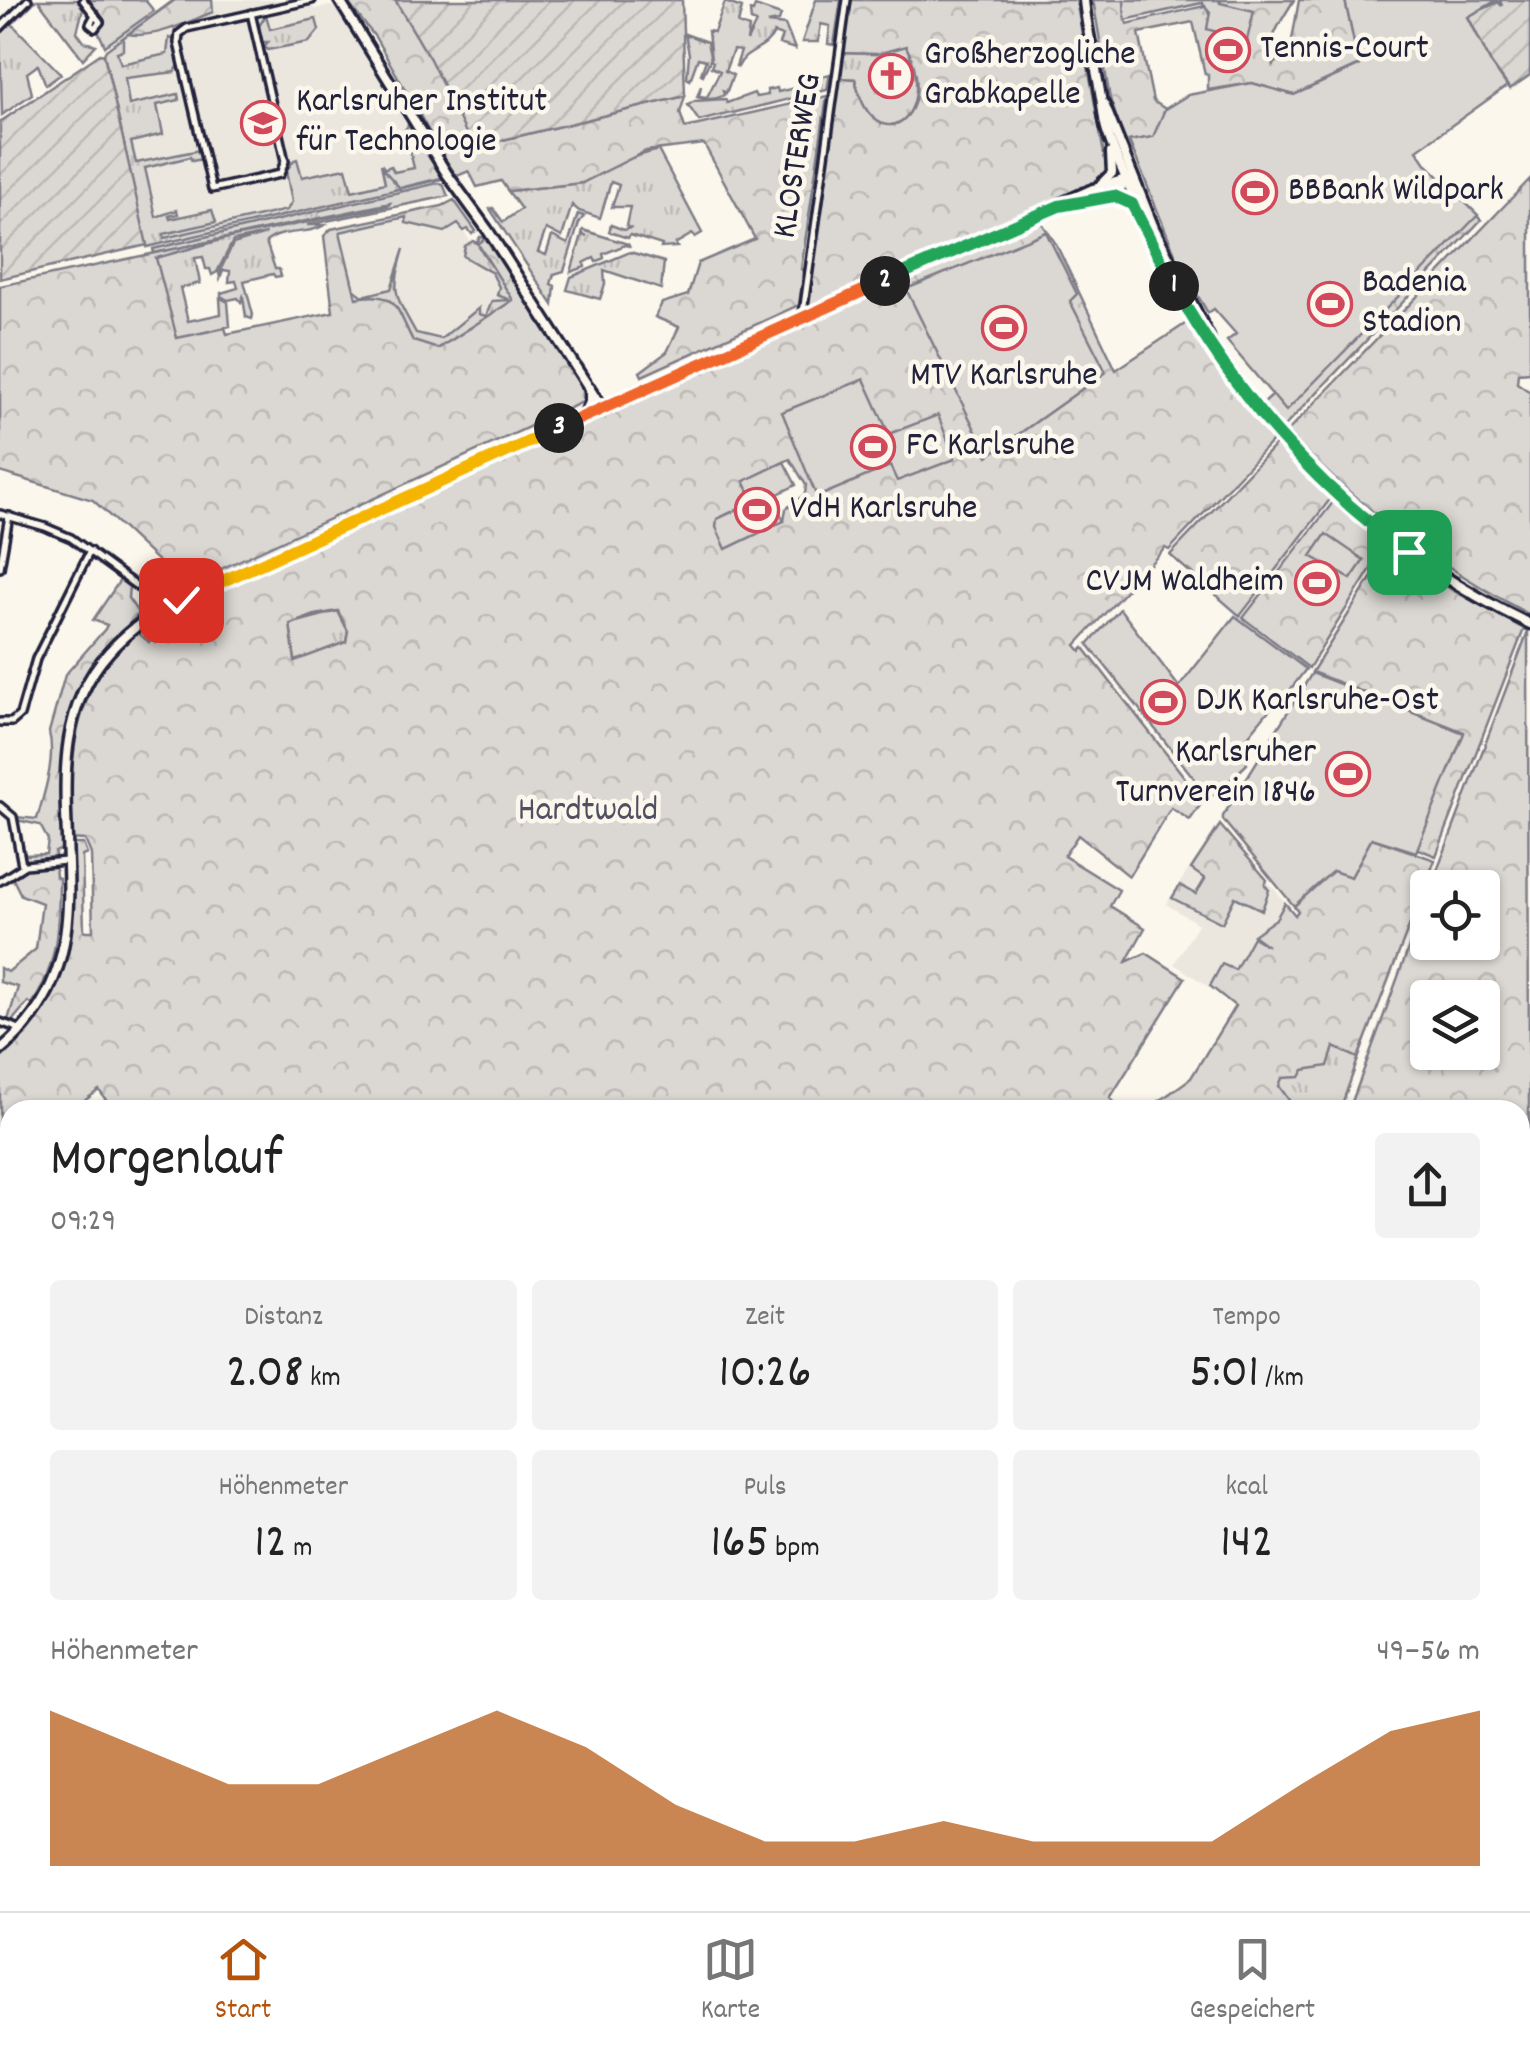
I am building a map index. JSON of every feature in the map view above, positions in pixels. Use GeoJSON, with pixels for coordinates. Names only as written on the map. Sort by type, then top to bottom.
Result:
{"type":"FeatureCollection","features":[{"type":"Feature","properties":{"kind":"main road"},"geometry":{"type":"LineString","coordinates":[[339,0],[602,408]]}},
{"type":"Feature","properties":{"kind":"main road"},"geometry":{"type":"LineString","coordinates":[[3,1048],[46,1000],[60,968],[68,924],[67,766],[77,710],[103,659],[148,618],[260,562],[1059,206],[1105,182],[1112,172],[1110,140],[1084,0]]}},
{"type":"Feature","properties":{"kind":"main road"},"geometry":{"type":"LineString","coordinates":[[1102,100],[1147,229]]}},
{"type":"Feature","properties":{"kind":"main road"},"geometry":{"type":"LineString","coordinates":[[1110,140],[1211,344]]}},
{"type":"Feature","properties":{"kind":"main road"},"geometry":{"type":"LineString","coordinates":[[1059,206],[1088,199],[1130,179]]}},
{"type":"Feature","properties":{"kind":"main road"},"geometry":{"type":"LineString","coordinates":[[1093,189],[1130,179]]}},
{"type":"Feature","properties":{"kind":"main road"},"geometry":{"type":"LineString","coordinates":[[1088,199],[1123,198],[1132,204],[1186,306],[1256,407],[1297,455],[1393,541],[1445,577],[1530,624]]}},
{"type":"Feature","properties":{"kind":"main road"},"geometry":{"type":"LineString","coordinates":[[590,388],[606,397],[622,399]]}},
{"type":"Feature","properties":{"kind":"main road"},"geometry":{"type":"LineString","coordinates":[[584,416],[590,388]]}},
{"type":"Feature","properties":{"kind":"street"},"geometry":{"type":"LineString","coordinates":[[0,28],[28,0]]}},
{"type":"Feature","properties":{"kind":"street"},"geometry":{"type":"LineString","coordinates":[[83,0],[95,14]]}},
{"type":"Feature","properties":{"kind":"street"},"geometry":{"type":"LineString","coordinates":[[252,13],[285,161],[280,174],[212,189],[178,40],[187,28],[292,1],[312,0]]}},
{"type":"Feature","properties":{"kind":"street","name":"KLOSTERWEG"},"geometry":{"type":"LineString","coordinates":[[802,320],[847,0]]}},
{"type":"Feature","properties":{"kind":"street"},"geometry":{"type":"LineString","coordinates":[[0,514],[52,529],[166,608]]}},
{"type":"Feature","properties":{"kind":"street"},"geometry":{"type":"LineString","coordinates":[[0,568],[8,516]]}},
{"type":"Feature","properties":{"kind":"street"},"geometry":{"type":"LineString","coordinates":[[0,722],[12,722],[20,715],[36,659],[90,552]]}},
{"type":"Feature","properties":{"kind":"street"},"geometry":{"type":"LineString","coordinates":[[146,594],[151,606],[148,618]]}},
{"type":"Feature","properties":{"kind":"street"},"geometry":{"type":"LineString","coordinates":[[0,806],[12,816],[22,866]]}},
{"type":"Feature","properties":{"kind":"street"},"geometry":{"type":"LineString","coordinates":[[0,882],[22,866],[68,860]]}},
{"type":"Feature","properties":{"kind":"street"},"geometry":{"type":"LineString","coordinates":[[0,1023],[23,1030]]}},
{"type":"Feature","properties":{"kind":"street"},"geometry":{"type":"LineString","coordinates":[[0,1023],[7,1033],[3,1048]]}},
{"type":"Feature","properties":{"kind":"shaded area","name":"Karlsruher Institut für Technologie"},"geometry":{"type":"Polygon","coordinates":[[[175,0],[309,0],[314,9],[340,8],[405,111],[404,121],[410,121],[445,177],[147,246],[104,54],[175,0]]]}},
{"type":"Feature","properties":{"kind":"shaded area"},"geometry":{"type":"Polygon","coordinates":[[[408,217],[410,224],[458,224],[474,246],[480,243],[516,300],[439,350],[356,299],[340,232],[408,217]]]}},
{"type":"Feature","properties":{"kind":"shaded area"},"geometry":{"type":"Polygon","coordinates":[[[1219,823],[1296,915],[1277,952],[1254,938],[1222,995],[1174,964],[1198,924],[1166,904],[1219,823]]]}},
{"type":"Feature","properties":{"kind":"green space"},"geometry":{"type":"Polygon","coordinates":[[[36,0],[12,24],[61,74],[46,85],[38,65],[27,73],[32,94],[2,115],[0,34],[36,0]]]}},
{"type":"Feature","properties":{"kind":"green space"},"geometry":{"type":"Polygon","coordinates":[[[38,0],[80,0],[84,5],[77,32],[84,42],[96,45],[83,59],[38,0]]]}},
{"type":"Feature","properties":{"kind":"green space"},"geometry":{"type":"Polygon","coordinates":[[[86,0],[145,0],[154,11],[105,46],[98,31],[103,19],[86,0]]]}},
{"type":"Feature","properties":{"kind":"green space"},"geometry":{"type":"Polygon","coordinates":[[[174,0],[123,38],[123,50],[117,52],[121,64],[167,54],[169,38],[175,40],[180,63],[175,72],[125,78],[129,105],[178,94],[179,100],[157,105],[163,134],[131,142],[136,163],[200,150],[202,159],[192,161],[190,157],[145,168],[156,217],[177,210],[178,214],[169,216],[170,219],[212,210],[216,222],[164,234],[164,238],[287,210],[292,202],[286,171],[297,159],[302,177],[346,168],[352,191],[385,183],[381,164],[400,188],[446,178],[147,247],[104,54],[106,50],[174,0]]]}},
{"type":"Feature","properties":{"kind":"green space"},"geometry":{"type":"Polygon","coordinates":[[[175,0],[212,0],[213,12],[160,32],[128,34],[175,0]]]}},
{"type":"Feature","properties":{"kind":"green space"},"geometry":{"type":"Polygon","coordinates":[[[346,0],[395,0],[430,58],[474,147],[685,96],[680,113],[685,128],[827,96],[799,305],[642,376],[640,372],[667,352],[679,327],[655,317],[662,303],[688,295],[698,263],[755,239],[704,144],[646,151],[582,183],[508,191],[501,181],[477,187],[469,171],[457,176],[446,161],[375,37],[346,0]]]}},
{"type":"Feature","properties":{"kind":"green space"},"geometry":{"type":"Polygon","coordinates":[[[395,0],[682,0],[685,96],[473,147],[430,59],[395,0]]]}},
{"type":"Feature","properties":{"kind":"green space"},"geometry":{"type":"Polygon","coordinates":[[[816,0],[841,0],[834,45],[828,44],[830,26],[821,24],[818,42],[802,42],[816,0]]]}},
{"type":"Feature","properties":{"kind":"green space"},"geometry":{"type":"Polygon","coordinates":[[[851,0],[1076,0],[1108,176],[1096,185],[810,310],[806,307],[840,78],[855,79],[864,105],[876,120],[889,125],[901,121],[911,110],[916,93],[915,71],[906,46],[877,54],[843,53],[851,0]]]}},
{"type":"Feature","properties":{"kind":"green space"},"geometry":{"type":"Polygon","coordinates":[[[1093,0],[1124,0],[1127,24],[1204,6],[1215,25],[1211,61],[1234,66],[1241,39],[1247,40],[1219,0],[1294,0],[1273,40],[1273,66],[1291,46],[1299,0],[1345,0],[1359,65],[1294,95],[1252,83],[1208,90],[1208,75],[1193,22],[1139,33],[1153,101],[1167,110],[1154,137],[1129,141],[1133,152],[1129,154],[1110,99],[1093,0]]]}},
{"type":"Feature","properties":{"kind":"green space"},"geometry":{"type":"Polygon","coordinates":[[[1124,0],[1219,0],[1254,11],[1235,66],[1211,61],[1217,32],[1207,29],[1210,12],[1202,3],[1125,20],[1124,0]]]}},
{"type":"Feature","properties":{"kind":"green space"},"geometry":{"type":"Polygon","coordinates":[[[1345,0],[1497,0],[1468,17],[1507,86],[1417,150],[1478,215],[1286,411],[1227,341],[1236,334],[1214,309],[1208,313],[1180,266],[1129,141],[1153,137],[1165,109],[1188,95],[1252,83],[1294,95],[1359,66],[1345,0]]]}},
{"type":"Feature","properties":{"kind":"green space"},"geometry":{"type":"Polygon","coordinates":[[[1500,0],[1530,0],[1530,75],[1510,89],[1491,63],[1468,16],[1498,2],[1502,6],[1500,0]]]}},
{"type":"Feature","properties":{"kind":"green space"},"geometry":{"type":"Polygon","coordinates":[[[725,2],[742,8],[738,24],[749,28],[747,41],[756,23],[751,21],[750,11],[755,6],[781,15],[779,21],[767,23],[785,25],[795,49],[779,44],[782,36],[774,33],[738,67],[741,51],[733,50],[725,71],[733,75],[726,93],[723,91],[724,95],[714,99],[700,98],[697,97],[701,86],[699,96],[707,97],[720,71],[711,67],[710,60],[701,74],[706,60],[698,58],[690,80],[687,78],[689,54],[685,34],[707,42],[711,60],[708,31],[714,32],[725,2]]]}},
{"type":"Feature","properties":{"kind":"green space"},"geometry":{"type":"Polygon","coordinates":[[[266,15],[270,29],[316,19],[319,30],[309,42],[268,50],[259,26],[266,15]]]}},
{"type":"Feature","properties":{"kind":"green space"},"geometry":{"type":"Polygon","coordinates":[[[906,46],[915,72],[916,94],[901,122],[889,125],[876,120],[864,105],[855,79],[840,78],[843,53],[877,54],[906,46]]]}},
{"type":"Feature","properties":{"kind":"green space"},"geometry":{"type":"Polygon","coordinates":[[[100,54],[104,55],[147,245],[0,279],[0,122],[100,54]]]}},
{"type":"Feature","properties":{"kind":"green space"},"geometry":{"type":"Polygon","coordinates":[[[830,74],[827,90],[699,121],[688,105],[725,99],[727,103],[754,93],[756,97],[768,95],[767,90],[777,88],[778,92],[816,83],[816,78],[830,74]]]}},
{"type":"Feature","properties":{"kind":"green space"},"geometry":{"type":"Polygon","coordinates":[[[411,121],[445,177],[400,188],[383,169],[391,166],[394,172],[414,168],[407,139],[402,134],[411,121]]]}},
{"type":"Feature","properties":{"kind":"green space"},"geometry":{"type":"Polygon","coordinates":[[[658,150],[702,233],[695,237],[692,234],[675,244],[677,247],[661,248],[662,245],[630,235],[628,238],[609,232],[611,225],[630,228],[626,226],[630,207],[612,207],[619,185],[611,182],[600,218],[572,205],[562,237],[546,229],[538,252],[546,255],[552,236],[568,244],[578,214],[584,216],[564,271],[554,274],[553,305],[490,209],[503,222],[521,209],[508,191],[582,183],[624,160],[658,150]]]}},
{"type":"Feature","properties":{"kind":"green space"},"geometry":{"type":"Polygon","coordinates":[[[1530,179],[1530,372],[1518,373],[1517,383],[1530,392],[1530,615],[1401,534],[1342,486],[1287,432],[1530,179]]]}},
{"type":"Feature","properties":{"kind":"green space"},"geometry":{"type":"Polygon","coordinates":[[[443,184],[448,196],[307,225],[325,225],[266,242],[281,276],[273,274],[244,281],[252,319],[246,317],[243,297],[241,302],[221,296],[238,288],[236,281],[229,282],[230,271],[223,270],[220,278],[219,273],[233,244],[266,234],[233,241],[212,275],[203,257],[195,258],[200,283],[180,288],[188,321],[221,314],[220,298],[228,302],[230,326],[177,339],[155,258],[224,239],[154,253],[153,249],[443,184]]]}},
{"type":"Feature","properties":{"kind":"green space"},"geometry":{"type":"Polygon","coordinates":[[[454,200],[476,231],[472,234],[458,224],[445,232],[406,223],[406,217],[340,232],[356,298],[388,300],[399,311],[413,341],[438,349],[513,300],[478,244],[486,238],[491,240],[584,389],[587,400],[167,594],[151,589],[161,564],[93,500],[0,472],[0,286],[390,203],[156,258],[177,338],[225,328],[227,334],[333,312],[324,236],[331,229],[442,206],[454,200]]]}},
{"type":"Feature","properties":{"kind":"green space"},"geometry":{"type":"Polygon","coordinates":[[[1476,215],[1481,220],[1283,428],[1263,404],[1476,215]]]}},
{"type":"Feature","properties":{"kind":"green space","name":"Hardtwald"},"geometry":{"type":"Polygon","coordinates":[[[1038,217],[1056,244],[1116,370],[1188,322],[1231,387],[1274,439],[1169,550],[1165,548],[1076,645],[1081,651],[1084,648],[1203,801],[1190,820],[1171,808],[1129,876],[1078,835],[1064,856],[1119,890],[1110,906],[1145,928],[1126,962],[1146,953],[1185,978],[1112,1100],[106,1100],[99,1090],[86,1100],[0,1100],[0,1059],[43,1009],[63,965],[71,919],[72,844],[83,844],[87,854],[82,856],[84,931],[93,931],[91,854],[85,840],[70,839],[71,780],[86,701],[114,653],[136,631],[149,642],[161,632],[155,625],[172,618],[183,602],[556,433],[570,431],[790,327],[1038,217]],[[790,459],[745,481],[754,501],[717,519],[784,521],[786,509],[805,494],[806,485],[790,459]],[[338,611],[290,624],[295,661],[346,642],[348,631],[338,611]]]}},
{"type":"Feature","properties":{"kind":"green space"},"geometry":{"type":"Polygon","coordinates":[[[583,230],[629,246],[603,254],[604,258],[596,262],[594,258],[584,263],[585,267],[571,272],[582,235],[587,236],[582,234],[583,230]]]}},
{"type":"Feature","properties":{"kind":"green space","name":"MTV Karlsruhe"},"geometry":{"type":"Polygon","coordinates":[[[1046,232],[1077,294],[1070,301],[1106,372],[988,456],[906,289],[1046,232]]]}},
{"type":"Feature","properties":{"kind":"green space"},"geometry":{"type":"Polygon","coordinates":[[[480,237],[486,238],[479,247],[514,300],[437,349],[413,341],[399,311],[388,300],[356,299],[354,289],[363,296],[391,289],[404,249],[396,285],[399,301],[416,333],[441,339],[479,308],[479,314],[486,316],[492,301],[510,300],[497,295],[499,287],[492,273],[463,256],[465,246],[477,243],[480,237]]]}},
{"type":"Feature","properties":{"kind":"green space"},"geometry":{"type":"Polygon","coordinates":[[[630,252],[664,262],[661,289],[604,270],[600,299],[567,290],[571,277],[630,252]]]}},
{"type":"Feature","properties":{"kind":"green space","name":"FC Karlsruhe"},"geometry":{"type":"Polygon","coordinates":[[[864,379],[889,434],[938,415],[955,459],[897,481],[890,466],[817,497],[782,412],[864,379]]]}},
{"type":"Feature","properties":{"kind":"green space"},"geometry":{"type":"Polygon","coordinates":[[[1277,443],[1331,498],[1240,616],[1170,555],[1277,443]]]}},
{"type":"Feature","properties":{"kind":"green space","name":"VdH Karlsruhe"},"geometry":{"type":"Polygon","coordinates":[[[784,462],[796,485],[772,497],[784,521],[726,549],[716,527],[717,519],[754,502],[744,481],[784,462]]]}},
{"type":"Feature","properties":{"kind":"green space"},"geometry":{"type":"Polygon","coordinates":[[[1334,501],[1386,545],[1309,668],[1243,618],[1334,501]]]}},
{"type":"Feature","properties":{"kind":"green space"},"geometry":{"type":"Polygon","coordinates":[[[1326,534],[1364,560],[1351,579],[1311,556],[1326,534]]]}},
{"type":"Feature","properties":{"kind":"green space"},"geometry":{"type":"Polygon","coordinates":[[[1390,548],[1452,590],[1524,629],[1436,856],[1396,840],[1449,770],[1464,732],[1312,672],[1390,548]]]}},
{"type":"Feature","properties":{"kind":"green space"},"geometry":{"type":"Polygon","coordinates":[[[120,580],[129,587],[128,598],[139,614],[94,668],[72,721],[65,779],[64,848],[55,852],[55,859],[26,862],[55,865],[59,878],[57,927],[52,959],[41,989],[32,1004],[28,1002],[12,1021],[8,1020],[18,987],[0,982],[0,968],[8,972],[36,949],[42,903],[21,895],[11,875],[25,870],[25,855],[46,854],[48,840],[40,825],[16,817],[37,819],[50,765],[49,732],[65,675],[105,629],[107,625],[93,620],[120,580]]]}},
{"type":"Feature","properties":{"kind":"green space"},"geometry":{"type":"Polygon","coordinates":[[[1120,609],[1179,687],[1235,616],[1306,669],[1243,742],[1247,764],[1215,795],[1208,796],[1088,644],[1120,609]]]}},
{"type":"Feature","properties":{"kind":"green space"},"geometry":{"type":"Polygon","coordinates":[[[338,611],[348,631],[346,642],[295,662],[290,624],[338,611]]]}},
{"type":"Feature","properties":{"kind":"green space"},"geometry":{"type":"Polygon","coordinates":[[[1528,631],[1529,1100],[1353,1100],[1410,944],[1410,960],[1500,960],[1500,870],[1437,870],[1528,631]]]}},
{"type":"Feature","properties":{"kind":"green space","name":"Karlsruher Turnverein 1846"},"geometry":{"type":"Polygon","coordinates":[[[1312,673],[1464,733],[1416,852],[1372,838],[1351,877],[1333,871],[1294,906],[1223,816],[1312,673]]]}},
{"type":"Feature","properties":{"kind":"green space"},"geometry":{"type":"Polygon","coordinates":[[[1220,825],[1267,880],[1269,890],[1262,910],[1235,897],[1222,923],[1172,898],[1180,885],[1196,894],[1205,879],[1191,869],[1220,825]]]}},
{"type":"Feature","properties":{"kind":"green space"},"geometry":{"type":"Polygon","coordinates":[[[1372,838],[1435,860],[1431,870],[1410,870],[1410,924],[1358,1058],[1334,1047],[1328,1066],[1304,1070],[1300,1077],[1282,1078],[1279,1086],[1289,1100],[1161,1100],[1191,1078],[1235,1006],[1210,986],[1222,964],[1235,970],[1253,937],[1268,946],[1253,935],[1276,919],[1285,903],[1295,915],[1298,911],[1294,906],[1333,870],[1351,877],[1372,838]]]}},
{"type":"Feature","properties":{"kind":"green space"},"geometry":{"type":"Polygon","coordinates":[[[1373,1017],[1344,1100],[1245,1100],[1201,1074],[1373,1017]]]}},
{"type":"Feature","properties":{"kind":"place","name":"Tennis-Court"},"geometry":{"type":"Point","coordinates":[1228,50]}},
{"type":"Feature","properties":{"kind":"place","name":"Großherzogliche Grabkapelle"},"geometry":{"type":"Point","coordinates":[891,76]}},
{"type":"Feature","properties":{"kind":"place","name":"Karlsruher Institut für Technologie"},"geometry":{"type":"Point","coordinates":[263,123]}},
{"type":"Feature","properties":{"kind":"place","name":"BBBank Wildpark"},"geometry":{"type":"Point","coordinates":[1255,192]}},
{"type":"Feature","properties":{"kind":"place","name":"Badenia Stadion"},"geometry":{"type":"Point","coordinates":[1330,304]}},
{"type":"Feature","properties":{"kind":"place","name":"MTV Karlsruhe"},"geometry":{"type":"Point","coordinates":[1004,328]}},
{"type":"Feature","properties":{"kind":"place","name":"FC Karlsruhe"},"geometry":{"type":"Point","coordinates":[873,447]}},
{"type":"Feature","properties":{"kind":"place","name":"VdH Karlsruhe"},"geometry":{"type":"Point","coordinates":[757,510]}},
{"type":"Feature","properties":{"kind":"place","name":"CVJM Waldheim"},"geometry":{"type":"Point","coordinates":[1317,583]}},
{"type":"Feature","properties":{"kind":"place","name":"DJK Karlsruhe-Ost"},"geometry":{"type":"Point","coordinates":[1163,702]}},
{"type":"Feature","properties":{"kind":"place","name":"Karlsruher Turnverein 1846"},"geometry":{"type":"Point","coordinates":[1348,774]}},
{"type":"Feature","properties":{"kind":"route"},"geometry":{"type":"LineString","coordinates":[[181,600],[887,279],[1059,206],[1114,196],[1132,204],[1204,336],[1256,407],[1297,455],[1338,494],[1409,552]]}}]}
